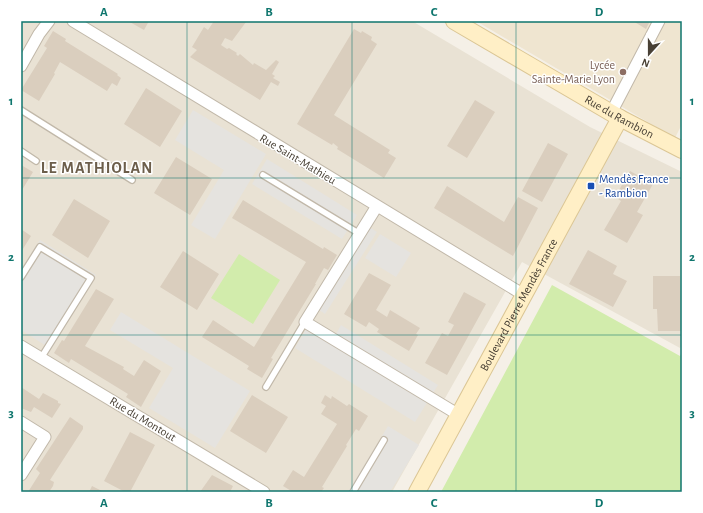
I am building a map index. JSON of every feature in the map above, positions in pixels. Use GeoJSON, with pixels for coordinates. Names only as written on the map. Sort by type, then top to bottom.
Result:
{"type":"FeatureCollection","features":[{"type":"Feature","properties":{"kind":"street"},"geometry":{"type":"LineString","coordinates":[[21,66],[39,34],[49,21]]}},
{"type":"Feature","properties":{"kind":"street","name":"Rue Saint-Mathieu"},"geometry":{"type":"LineString","coordinates":[[72,21],[524,295]]}},
{"type":"Feature","properties":{"kind":"street","name":"Rue du Rambion"},"geometry":{"type":"LineString","coordinates":[[454,21],[616,116],[682,150]]}},
{"type":"Feature","properties":{"kind":"street"},"geometry":{"type":"LineString","coordinates":[[616,116],[659,21]]}},
{"type":"Feature","properties":{"kind":"street","name":"Boulevard Pierre Mendès France"},"geometry":{"type":"LineString","coordinates":[[417,492],[524,295],[616,116]]}},
{"type":"Feature","properties":{"kind":"street"},"geometry":{"type":"LineString","coordinates":[[377,206],[305,322],[459,415]]}},
{"type":"Feature","properties":{"kind":"street","name":"Rue du Montout"},"geometry":{"type":"LineString","coordinates":[[21,346],[264,492]]}},
{"type":"Feature","properties":{"kind":"street"},"geometry":{"type":"LineString","coordinates":[[21,422],[45,437],[21,475]]}},
{"type":"Feature","properties":{"kind":"lane"},"geometry":{"type":"LineString","coordinates":[[21,110],[132,180]]}},
{"type":"Feature","properties":{"kind":"lane"},"geometry":{"type":"LineString","coordinates":[[21,151],[36,161]]}},
{"type":"Feature","properties":{"kind":"lane"},"geometry":{"type":"LineString","coordinates":[[263,175],[360,234]]}},
{"type":"Feature","properties":{"kind":"lane"},"geometry":{"type":"LineString","coordinates":[[21,277],[40,247],[91,278],[41,358]]}},
{"type":"Feature","properties":{"kind":"lane"},"geometry":{"type":"LineString","coordinates":[[266,387],[305,322]]}},
{"type":"Feature","properties":{"kind":"lane"},"geometry":{"type":"LineString","coordinates":[[353,492],[384,440]]}},
{"type":"Feature","properties":{"kind":"shaded area"},"geometry":{"type":"Polygon","coordinates":[[[21,21],[412,21],[590,127],[682,172],[682,345],[680,348],[522,262],[392,492],[21,492],[21,21]]]}},
{"type":"Feature","properties":{"kind":"shaded area","name":"Lycée Sainte-Marie Lyon"},"geometry":{"type":"Polygon","coordinates":[[[476,21],[682,21],[682,124],[675,138],[476,21]]]}},
{"type":"Feature","properties":{"kind":"shaded area"},"geometry":{"type":"Polygon","coordinates":[[[193,110],[266,154],[215,239],[191,225],[224,170],[175,140],[193,110]]]}},
{"type":"Feature","properties":{"kind":"shaded area"},"geometry":{"type":"Polygon","coordinates":[[[267,159],[357,215],[342,239],[252,184],[267,159]]]}},
{"type":"Feature","properties":{"kind":"shaded area"},"geometry":{"type":"Polygon","coordinates":[[[366,225],[377,232],[325,314],[315,307],[366,225]]]}},
{"type":"Feature","properties":{"kind":"shaded area"},"geometry":{"type":"Polygon","coordinates":[[[380,234],[411,253],[396,277],[365,258],[380,234]]]}},
{"type":"Feature","properties":{"kind":"shaded area"},"geometry":{"type":"Polygon","coordinates":[[[40,240],[96,275],[51,349],[21,330],[21,270],[40,240]]]}},
{"type":"Feature","properties":{"kind":"shaded area"},"geometry":{"type":"Polygon","coordinates":[[[121,312],[250,391],[215,448],[149,408],[173,368],[110,330],[121,312]]]}},
{"type":"Feature","properties":{"kind":"shaded area"},"geometry":{"type":"Polygon","coordinates":[[[312,319],[336,334],[341,325],[438,385],[415,422],[295,348],[312,319]]]}},
{"type":"Feature","properties":{"kind":"shaded area"},"geometry":{"type":"Polygon","coordinates":[[[388,426],[419,445],[390,492],[348,492],[388,426]]]}},
{"type":"Feature","properties":{"kind":"green space"},"geometry":{"type":"Polygon","coordinates":[[[239,254],[280,280],[253,324],[211,298],[239,254]]]}},
{"type":"Feature","properties":{"kind":"green space"},"geometry":{"type":"Polygon","coordinates":[[[552,285],[680,356],[682,352],[682,492],[441,492],[552,285]]]}},
{"type":"Feature","properties":{"kind":"building"},"geometry":{"type":"Polygon","coordinates":[[[128,21],[149,21],[144,30],[128,21]]]}},
{"type":"Feature","properties":{"kind":"building"},"geometry":{"type":"Polygon","coordinates":[[[214,21],[246,22],[232,41],[225,38],[221,45],[237,53],[236,54],[238,56],[240,54],[253,65],[254,63],[266,70],[276,60],[279,62],[272,74],[275,76],[273,78],[280,82],[278,86],[271,82],[260,100],[190,57],[197,50],[192,47],[204,27],[208,30],[214,21]]]}},
{"type":"Feature","properties":{"kind":"building"},"geometry":{"type":"Polygon","coordinates":[[[633,21],[650,21],[646,29],[633,21]]]}},
{"type":"Feature","properties":{"kind":"building"},"geometry":{"type":"Polygon","coordinates":[[[354,29],[361,33],[362,31],[372,37],[371,40],[377,44],[334,115],[390,150],[388,153],[396,158],[384,178],[337,149],[338,147],[333,143],[332,145],[297,124],[354,29]]]}},
{"type":"Feature","properties":{"kind":"building"},"geometry":{"type":"Polygon","coordinates":[[[53,31],[66,39],[65,41],[118,74],[117,75],[121,78],[117,86],[112,83],[107,91],[60,62],[54,73],[55,74],[39,101],[21,90],[47,48],[44,46],[53,31]]]}},
{"type":"Feature","properties":{"kind":"building"},"geometry":{"type":"Polygon","coordinates":[[[146,88],[182,111],[160,147],[124,124],[146,88]]]}},
{"type":"Feature","properties":{"kind":"building"},"geometry":{"type":"Polygon","coordinates":[[[475,100],[495,112],[467,158],[447,146],[475,100]]]}},
{"type":"Feature","properties":{"kind":"building"},"geometry":{"type":"Polygon","coordinates":[[[548,143],[568,154],[542,202],[522,191],[548,143]]]}},
{"type":"Feature","properties":{"kind":"building"},"geometry":{"type":"Polygon","coordinates":[[[176,157],[212,179],[190,215],[154,193],[176,157]]]}},
{"type":"Feature","properties":{"kind":"building"},"geometry":{"type":"Polygon","coordinates":[[[21,165],[33,172],[22,190],[21,189],[21,165]]]}},
{"type":"Feature","properties":{"kind":"building"},"geometry":{"type":"Polygon","coordinates":[[[630,171],[653,184],[637,212],[643,215],[627,243],[604,230],[621,201],[615,197],[630,171]]]}},
{"type":"Feature","properties":{"kind":"building"},"geometry":{"type":"Polygon","coordinates":[[[447,186],[504,222],[518,197],[538,208],[513,256],[434,208],[447,186]]]}},
{"type":"Feature","properties":{"kind":"building"},"geometry":{"type":"Polygon","coordinates":[[[74,199],[110,221],[88,258],[52,235],[74,199]]]}},
{"type":"Feature","properties":{"kind":"building"},"geometry":{"type":"Polygon","coordinates":[[[243,200],[323,249],[324,247],[337,255],[328,270],[324,268],[316,284],[271,358],[273,359],[262,378],[247,369],[249,366],[202,337],[213,320],[254,347],[306,262],[232,218],[243,200]]]}},
{"type":"Feature","properties":{"kind":"building"},"geometry":{"type":"Polygon","coordinates":[[[21,229],[31,236],[21,252],[21,229]]]}},
{"type":"Feature","properties":{"kind":"building"},"geometry":{"type":"Polygon","coordinates":[[[588,250],[617,266],[613,274],[627,281],[613,307],[569,284],[588,250]]]}},
{"type":"Feature","properties":{"kind":"building"},"geometry":{"type":"Polygon","coordinates":[[[183,251],[219,274],[197,310],[160,287],[183,251]]]}},
{"type":"Feature","properties":{"kind":"building"},"geometry":{"type":"Polygon","coordinates":[[[369,273],[391,285],[376,310],[387,317],[390,310],[420,328],[416,334],[418,335],[409,351],[377,332],[379,329],[369,322],[366,327],[344,314],[369,273]]]}},
{"type":"Feature","properties":{"kind":"building"},"geometry":{"type":"Polygon","coordinates":[[[653,276],[680,276],[682,331],[658,331],[657,309],[653,309],[653,276]]]}},
{"type":"Feature","properties":{"kind":"building"},"geometry":{"type":"Polygon","coordinates":[[[96,289],[114,299],[85,346],[124,367],[123,369],[134,376],[144,360],[161,371],[141,407],[126,397],[128,394],[71,359],[69,363],[54,353],[62,340],[64,341],[96,289]]]}},
{"type":"Feature","properties":{"kind":"building"},"geometry":{"type":"Polygon","coordinates":[[[464,292],[486,304],[447,375],[425,363],[442,333],[448,336],[454,325],[448,322],[464,292]]]}},
{"type":"Feature","properties":{"kind":"building"},"geometry":{"type":"Polygon","coordinates":[[[21,387],[39,399],[43,393],[61,404],[52,418],[34,407],[31,412],[21,408],[21,387]]]}},
{"type":"Feature","properties":{"kind":"building"},"geometry":{"type":"Polygon","coordinates":[[[252,395],[288,417],[266,453],[230,431],[252,395]]]}},
{"type":"Feature","properties":{"kind":"building"},"geometry":{"type":"Polygon","coordinates":[[[325,395],[331,399],[332,396],[347,406],[349,404],[368,416],[359,431],[356,429],[346,445],[347,446],[322,487],[324,488],[321,492],[293,492],[283,486],[293,470],[304,477],[337,424],[321,414],[326,406],[321,403],[325,395]]]}},
{"type":"Feature","properties":{"kind":"building"},"geometry":{"type":"Polygon","coordinates":[[[70,417],[83,426],[83,429],[50,480],[54,482],[53,486],[49,492],[28,492],[40,473],[36,469],[70,417]]]}},
{"type":"Feature","properties":{"kind":"building"},"geometry":{"type":"Polygon","coordinates":[[[130,432],[155,445],[130,492],[125,492],[104,481],[130,432]]]}},
{"type":"Feature","properties":{"kind":"building"},"geometry":{"type":"Polygon","coordinates":[[[212,475],[233,486],[230,492],[200,492],[212,475]]]}},
{"type":"Feature","properties":{"kind":"building"},"geometry":{"type":"Polygon","coordinates":[[[92,486],[104,492],[89,492],[92,486]]]}},
{"type":"Feature","properties":{"kind":"place","name":"Lycée Sainte-Marie Lyon"},"geometry":{"type":"Point","coordinates":[623,72]}},
{"type":"Feature","properties":{"kind":"place","name":"Mendès France - Rambion"},"geometry":{"type":"Point","coordinates":[591,186]}},
{"type":"Feature","properties":{"kind":"district","name":"LE MATHIOLAN"},"geometry":{"type":"Point","coordinates":[97,167]}}]}
